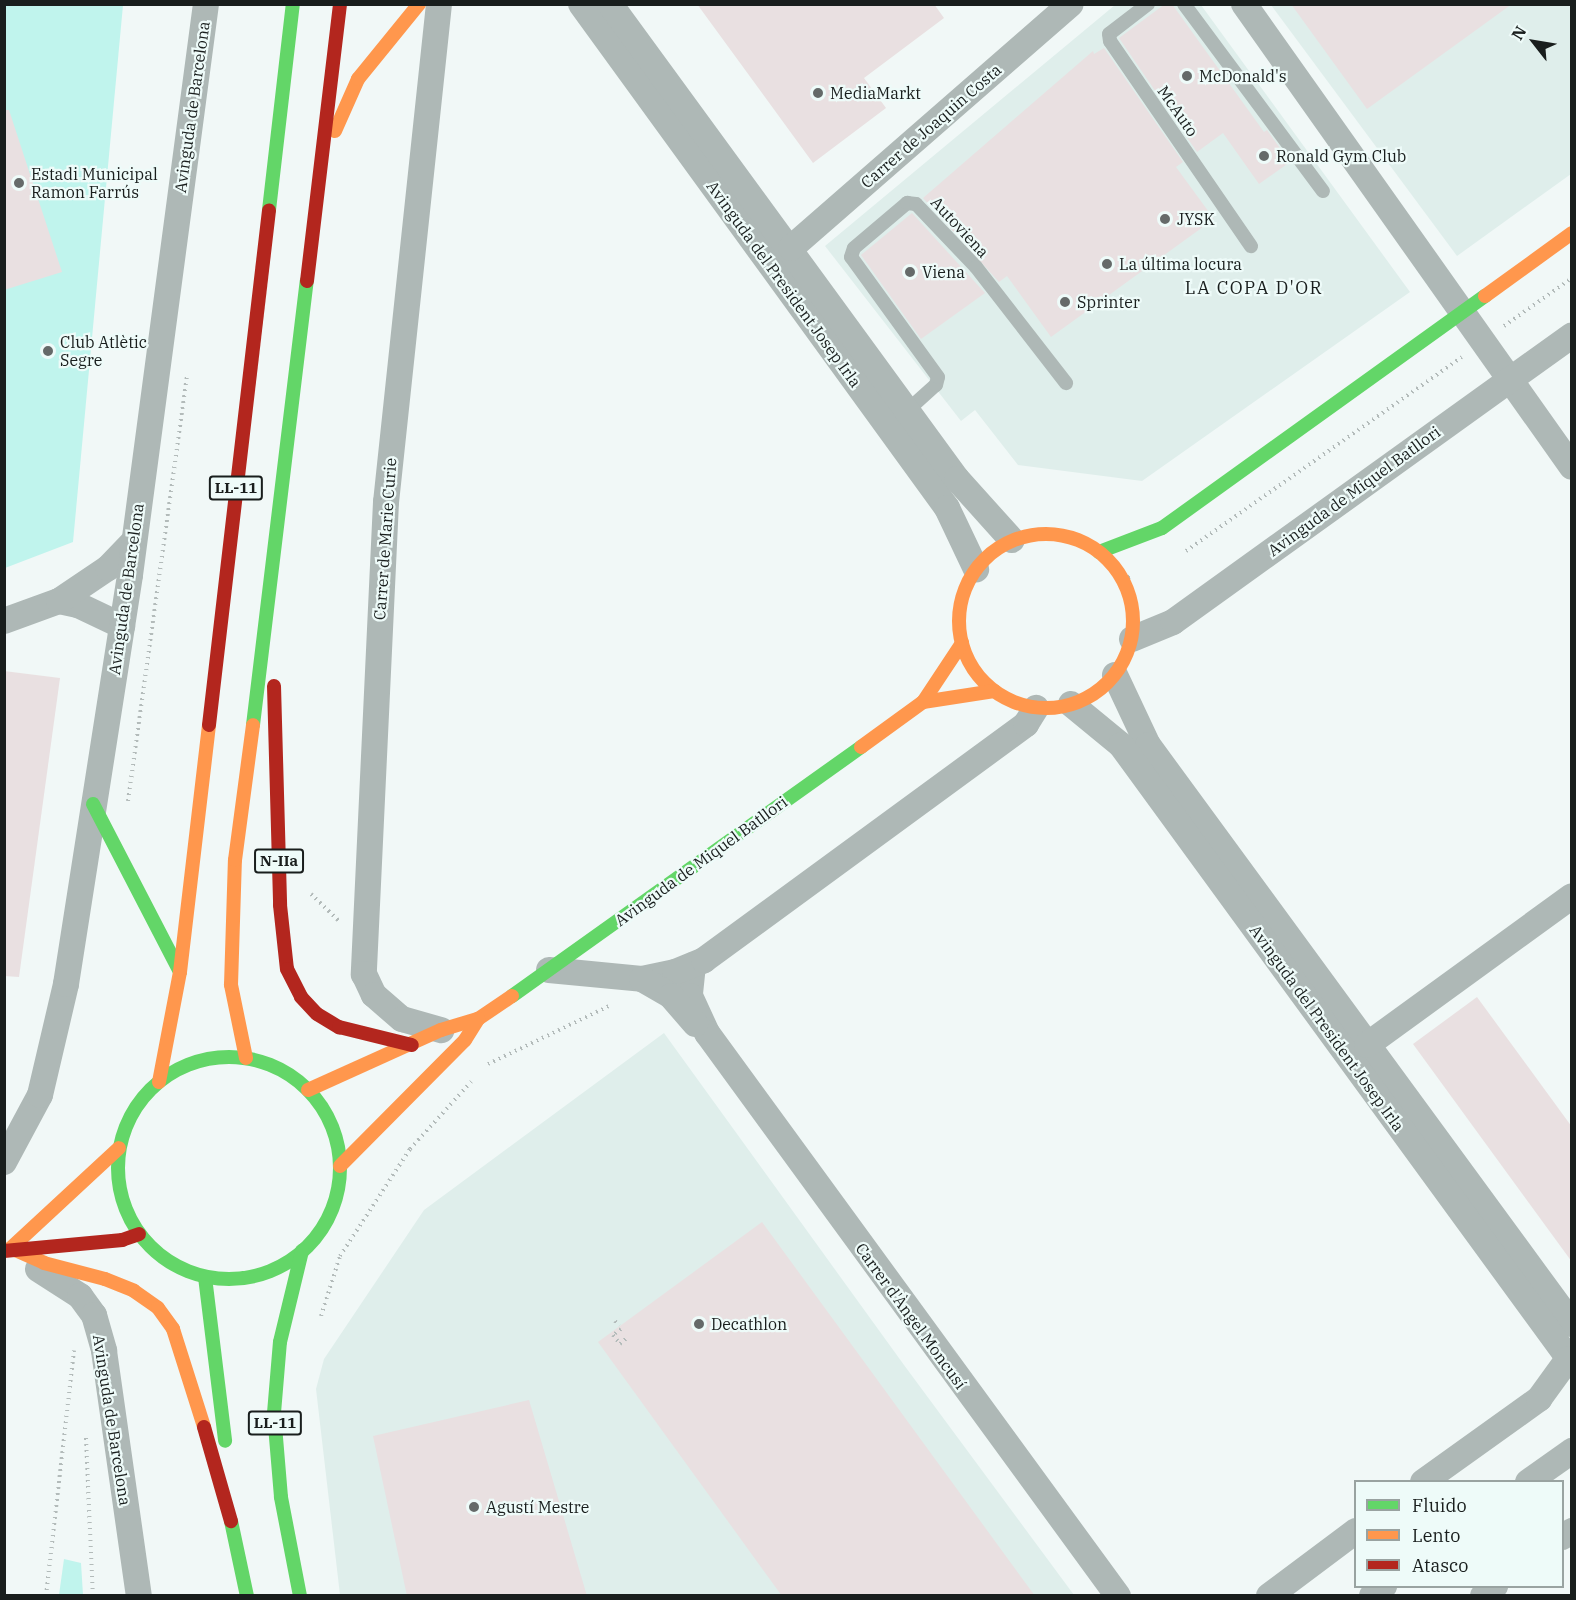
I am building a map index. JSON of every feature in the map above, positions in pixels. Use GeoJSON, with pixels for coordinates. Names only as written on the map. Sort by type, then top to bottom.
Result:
{"type":"FeatureCollection","features":[{"type":"Feature","properties":{"kind":"main road","name":"LL-11"},"geometry":{"type":"LineString","coordinates":[[159,1082],[180,972],[293,4]]}},
{"type":"Feature","properties":{"kind":"main road","name":"LL-11"},"geometry":{"type":"LineString","coordinates":[[246,1058],[231,985],[234,865],[270,596],[340,4]]}},
{"type":"Feature","properties":{"kind":"main road"},"geometry":{"type":"LineString","coordinates":[[314,214],[343,107],[358,79],[419,4]]}},
{"type":"Feature","properties":{"kind":"main road"},"geometry":{"type":"LineString","coordinates":[[1099,552],[1162,528],[1572,233]]}},
{"type":"Feature","properties":{"kind":"main road"},"geometry":{"type":"LineString","coordinates":[[1123,580],[1141,562],[1162,528]]}},
{"type":"Feature","properties":{"kind":"main road"},"geometry":{"type":"LineString","coordinates":[[1038,534],[1064,535],[1099,552],[1123,580],[1134,614],[1132,639],[1115,675],[1088,698],[1071,704],[1036,708],[1013,702],[994,691],[979,677],[962,643],[960,604],[976,569],[1012,540],[1038,534]]}},
{"type":"Feature","properties":{"kind":"main road","name":"N-IIa"},"geometry":{"type":"LineString","coordinates":[[270,596],[280,904],[287,969],[301,997],[317,1014],[339,1027],[412,1045]]}},
{"type":"Feature","properties":{"kind":"main road","name":"Avinguda de Miquel Batllori"},"geometry":{"type":"LineString","coordinates":[[308,1090],[441,1030],[478,1019],[923,702],[962,643]]}},
{"type":"Feature","properties":{"kind":"main road","name":"Avinguda de Miquel Batllori"},"geometry":{"type":"LineString","coordinates":[[923,702],[994,691]]}},
{"type":"Feature","properties":{"kind":"main road"},"geometry":{"type":"LineString","coordinates":[[93,804],[180,972]]}},
{"type":"Feature","properties":{"kind":"main road","name":"Avinguda de Miquel Batllori"},"geometry":{"type":"LineString","coordinates":[[340,1166],[465,1040],[478,1019]]}},
{"type":"Feature","properties":{"kind":"main road","name":"LL-11"},"geometry":{"type":"LineString","coordinates":[[300,1596],[281,1497],[274,1413],[280,1342],[302,1251],[330,1212],[340,1166],[332,1130],[308,1090],[279,1069],[246,1058],[199,1061],[159,1082],[133,1112],[119,1148],[120,1193],[139,1234],[168,1261],[205,1276],[231,1279],[257,1276],[302,1251]]}},
{"type":"Feature","properties":{"kind":"main road"},"geometry":{"type":"LineString","coordinates":[[8,1250],[119,1148]]}},
{"type":"Feature","properties":{"kind":"main road"},"geometry":{"type":"LineString","coordinates":[[8,1250],[122,1240],[139,1234]]}},
{"type":"Feature","properties":{"kind":"main road"},"geometry":{"type":"LineString","coordinates":[[8,1250],[44,1263],[105,1279],[134,1291],[158,1308],[173,1329],[185,1362],[231,1521],[248,1596]]}},
{"type":"Feature","properties":{"kind":"main road","name":"LL-11"},"geometry":{"type":"LineString","coordinates":[[205,1276],[218,1358],[231,1521],[232,1596]]}},
{"type":"Feature","properties":{"kind":"street","name":"Avinguda de Barcelona"},"geometry":{"type":"LineString","coordinates":[[4,1162],[27,1124],[49,1063],[66,984],[122,626],[206,4]]}},
{"type":"Feature","properties":{"kind":"street","name":"Carrer de Marie Curie"},"geometry":{"type":"LineString","coordinates":[[439,4],[386,502],[364,974],[375,995],[402,1019],[441,1030]]}},
{"type":"Feature","properties":{"kind":"street","name":"Avinguda del President Josep Irla"},"geometry":{"type":"LineString","coordinates":[[581,4],[947,508],[976,569]]}},
{"type":"Feature","properties":{"kind":"street","name":"Avinguda del President Josep Irla"},"geometry":{"type":"LineString","coordinates":[[610,4],[909,409],[957,479],[1012,540]]}},
{"type":"Feature","properties":{"kind":"street","name":"Carrer de Joaquin Costa"},"geometry":{"type":"LineString","coordinates":[[791,248],[1071,4]]}},
{"type":"Feature","properties":{"kind":"street"},"geometry":{"type":"LineString","coordinates":[[1244,4],[1460,314],[1572,467]]}},
{"type":"Feature","properties":{"kind":"street","name":"Avinguda de Miquel Batllori"},"geometry":{"type":"LineString","coordinates":[[1132,639],[1173,622],[1572,335]]}},
{"type":"Feature","properties":{"kind":"street"},"geometry":{"type":"LineString","coordinates":[[4,621],[59,601],[108,568],[134,541]]}},
{"type":"Feature","properties":{"kind":"street"},"geometry":{"type":"LineString","coordinates":[[59,601],[78,604],[122,626]]}},
{"type":"Feature","properties":{"kind":"street","name":"Avinguda del President Josep Irla"},"geometry":{"type":"LineString","coordinates":[[1115,675],[1148,744],[1572,1324]]}},
{"type":"Feature","properties":{"kind":"street","name":"Avinguda del President Josep Irla"},"geometry":{"type":"LineString","coordinates":[[1071,704],[1121,745],[1570,1361]]}},
{"type":"Feature","properties":{"kind":"street"},"geometry":{"type":"LineString","coordinates":[[549,970],[642,979],[693,965],[1026,724],[1036,708]]}},
{"type":"Feature","properties":{"kind":"street"},"geometry":{"type":"LineString","coordinates":[[1367,1046],[1572,896]]}},
{"type":"Feature","properties":{"kind":"street","name":"Carrer d'Àngel Moncusí"},"geometry":{"type":"LineString","coordinates":[[693,965],[690,996],[707,1033],[1118,1596]]}},
{"type":"Feature","properties":{"kind":"street","name":"Carrer d'Àngel Moncusí"},"geometry":{"type":"LineString","coordinates":[[642,979],[671,996],[690,1020],[707,1033]]}},
{"type":"Feature","properties":{"kind":"street","name":"Avinguda de Barcelona"},"geometry":{"type":"LineString","coordinates":[[8,1250],[80,1296],[94,1315],[104,1352],[139,1596]]}},
{"type":"Feature","properties":{"kind":"street"},"geometry":{"type":"LineString","coordinates":[[1426,1480],[1539,1399],[1570,1361]]}},
{"type":"Feature","properties":{"kind":"street"},"geometry":{"type":"LineString","coordinates":[[1531,1480],[1572,1451]]}},
{"type":"Feature","properties":{"kind":"street"},"geometry":{"type":"LineString","coordinates":[[1269,1596],[1354,1533]]}},
{"type":"Feature","properties":{"kind":"lane","name":"McAuto"},"geometry":{"type":"LineString","coordinates":[[1148,4],[1109,34],[1110,41],[1251,246]]}},
{"type":"Feature","properties":{"kind":"lane"},"geometry":{"type":"LineString","coordinates":[[1184,4],[1323,191]]}},
{"type":"Feature","properties":{"kind":"lane","name":"Autoviena"},"geometry":{"type":"LineString","coordinates":[[909,409],[936,385],[938,377],[851,257],[854,248],[912,202],[976,267],[1066,383]]}},
{"type":"Feature","properties":{"kind":"path"},"geometry":{"type":"LineString","coordinates":[[1176,556],[1198,547],[1572,278]]}},
{"type":"Feature","properties":{"kind":"path"},"geometry":{"type":"LineString","coordinates":[[127,808],[170,520]]}},
{"type":"Feature","properties":{"kind":"path"},"geometry":{"type":"LineString","coordinates":[[1123,580],[1141,562]]}},
{"type":"Feature","properties":{"kind":"path"},"geometry":{"type":"LineString","coordinates":[[303,887],[345,926]]}},
{"type":"Feature","properties":{"kind":"path"},"geometry":{"type":"LineString","coordinates":[[615,1321],[620,1328],[614,1335],[620,1344],[627,1338]]}},
{"type":"Feature","properties":{"kind":"path"},"geometry":{"type":"LineString","coordinates":[[46,1596],[75,1342]]}},
{"type":"Feature","properties":{"kind":"path"},"geometry":{"type":"LineString","coordinates":[[86,1428],[93,1596]]}},
{"type":"Feature","properties":{"kind":"shaded area","name":"Club Atlètic Segre"},"geometry":{"type":"Polygon","coordinates":[[[5,5],[123,5],[73,542],[5,568],[5,5]]]}},
{"type":"Feature","properties":{"kind":"shaded area"},"geometry":{"type":"Polygon","coordinates":[[[1115,5],[1201,5],[1410,292],[1142,481],[1018,465],[975,410],[961,421],[825,246],[1115,5]]]}},
{"type":"Feature","properties":{"kind":"shaded area"},"geometry":{"type":"Polygon","coordinates":[[[1271,5],[1571,5],[1571,174],[1457,256],[1271,5]]]}},
{"type":"Feature","properties":{"kind":"shaded area"},"geometry":{"type":"Polygon","coordinates":[[[664,1033],[1074,1595],[340,1595],[316,1389],[324,1359],[424,1210],[664,1033]]]}},
{"type":"Feature","properties":{"kind":"shaded area"},"geometry":{"type":"Polygon","coordinates":[[[64,1559],[81,1563],[83,1595],[59,1595],[64,1559]]]}},
{"type":"Feature","properties":{"kind":"building","name":"MediaMarkt"},"geometry":{"type":"Polygon","coordinates":[[[697,4],[934,4],[944,18],[864,78],[886,108],[813,163],[697,4]]]}},
{"type":"Feature","properties":{"kind":"building","name":"McDonald's"},"geometry":{"type":"Polygon","coordinates":[[[1165,4],[1172,4],[1264,132],[1267,130],[1290,162],[1259,184],[1223,133],[1197,152],[1119,38],[1165,4]]]}},
{"type":"Feature","properties":{"kind":"building"},"geometry":{"type":"Polygon","coordinates":[[[1291,4],[1512,4],[1367,109],[1291,4]]]}},
{"type":"Feature","properties":{"kind":"building"},"geometry":{"type":"Polygon","coordinates":[[[1104,48],[1183,162],[1176,167],[1214,219],[1051,337],[1007,276],[999,282],[923,198],[1093,51],[1094,54],[1104,48]]]}},
{"type":"Feature","properties":{"kind":"building","name":"Estadi Municipal Ramon Farrús"},"geometry":{"type":"Polygon","coordinates":[[[4,110],[9,110],[62,272],[4,290],[4,110]]]}},
{"type":"Feature","properties":{"kind":"building","name":"Viena"},"geometry":{"type":"Polygon","coordinates":[[[912,213],[985,293],[921,339],[861,255],[912,213]]]}},
{"type":"Feature","properties":{"kind":"building"},"geometry":{"type":"Polygon","coordinates":[[[4,671],[60,678],[19,977],[4,976],[4,671]]]}},
{"type":"Feature","properties":{"kind":"building"},"geometry":{"type":"Polygon","coordinates":[[[1477,997],[1572,1127],[1572,1262],[1413,1044],[1477,997]]]}},
{"type":"Feature","properties":{"kind":"building"},"geometry":{"type":"Polygon","coordinates":[[[762,1222],[1035,1596],[782,1596],[598,1342],[762,1222]]]}},
{"type":"Feature","properties":{"kind":"building","name":"Agustí Mestre"},"geometry":{"type":"Polygon","coordinates":[[[529,1400],[587,1596],[407,1596],[373,1436],[529,1400]]]}},
{"type":"Feature","properties":{"kind":"traffic: fast"},"geometry":{"type":"LineString","coordinates":[[269,210],[293,4]]}},
{"type":"Feature","properties":{"kind":"traffic: fast"},"geometry":{"type":"LineString","coordinates":[[253,725],[307,281]]}},
{"type":"Feature","properties":{"kind":"traffic: fast"},"geometry":{"type":"LineString","coordinates":[[1099,552],[1162,528],[1485,296]]}},
{"type":"Feature","properties":{"kind":"traffic: fast"},"geometry":{"type":"LineString","coordinates":[[512,996],[861,747]]}},
{"type":"Feature","properties":{"kind":"traffic: fast"},"geometry":{"type":"LineString","coordinates":[[93,804],[180,972]]}},
{"type":"Feature","properties":{"kind":"traffic: fast"},"geometry":{"type":"LineString","coordinates":[[229,1057],[251,1059],[281,1070],[299,1082],[315,1098],[327,1116],[335,1136],[340,1168],[338,1190],[327,1220],[315,1238],[299,1254],[281,1266],[261,1274],[229,1279],[207,1277],[177,1266],[159,1254],[143,1238],[131,1220],[123,1200],[118,1168],[120,1146],[131,1116],[143,1098],[159,1082],[177,1070],[197,1062],[229,1057]]}},
{"type":"Feature","properties":{"kind":"traffic: fast"},"geometry":{"type":"LineString","coordinates":[[300,1596],[281,1497],[274,1413],[280,1342],[302,1251]]}},
{"type":"Feature","properties":{"kind":"traffic: fast"},"geometry":{"type":"LineString","coordinates":[[205,1277],[225,1441]]}},
{"type":"Feature","properties":{"kind":"traffic: fast"},"geometry":{"type":"LineString","coordinates":[[231,1521],[247,1596]]}},
{"type":"Feature","properties":{"kind":"traffic: slow"},"geometry":{"type":"LineString","coordinates":[[335,131],[358,79],[419,4]]}},
{"type":"Feature","properties":{"kind":"traffic: slow"},"geometry":{"type":"LineString","coordinates":[[1485,296],[1572,233]]}},
{"type":"Feature","properties":{"kind":"traffic: slow"},"geometry":{"type":"LineString","coordinates":[[1046,534],[1079,541],[1094,549],[1107,560],[1118,573],[1126,588],[1133,621],[1126,654],[1118,669],[1107,682],[1094,693],[1079,701],[1046,708],[1013,701],[998,693],[985,682],[974,669],[966,654],[959,621],[966,588],[974,573],[985,560],[998,549],[1013,541],[1046,534]]}},
{"type":"Feature","properties":{"kind":"traffic: slow"},"geometry":{"type":"LineString","coordinates":[[861,747],[923,702],[962,643]]}},
{"type":"Feature","properties":{"kind":"traffic: slow"},"geometry":{"type":"LineString","coordinates":[[923,702],[994,691]]}},
{"type":"Feature","properties":{"kind":"traffic: slow"},"geometry":{"type":"LineString","coordinates":[[159,1082],[180,972],[209,725]]}},
{"type":"Feature","properties":{"kind":"traffic: slow"},"geometry":{"type":"LineString","coordinates":[[246,1058],[231,985],[235,860],[253,725]]}},
{"type":"Feature","properties":{"kind":"traffic: slow"},"geometry":{"type":"LineString","coordinates":[[308,1090],[441,1030],[478,1019],[512,996]]}},
{"type":"Feature","properties":{"kind":"traffic: slow"},"geometry":{"type":"LineString","coordinates":[[340,1166],[465,1040],[478,1019]]}},
{"type":"Feature","properties":{"kind":"traffic: slow"},"geometry":{"type":"LineString","coordinates":[[11,1248],[119,1148]]}},
{"type":"Feature","properties":{"kind":"traffic: slow"},"geometry":{"type":"LineString","coordinates":[[11,1248],[44,1263],[105,1279],[134,1291],[158,1308],[173,1329],[204,1427]]}},
{"type":"Feature","properties":{"kind":"traffic: jam"},"geometry":{"type":"LineString","coordinates":[[307,281],[340,4]]}},
{"type":"Feature","properties":{"kind":"traffic: jam"},"geometry":{"type":"LineString","coordinates":[[209,725],[269,210]]}},
{"type":"Feature","properties":{"kind":"traffic: jam"},"geometry":{"type":"LineString","coordinates":[[274,686],[280,905],[287,969],[301,997],[317,1014],[339,1027],[412,1045]]}},
{"type":"Feature","properties":{"kind":"traffic: jam"},"geometry":{"type":"LineString","coordinates":[[4,1251],[122,1240],[139,1234]]}},
{"type":"Feature","properties":{"kind":"traffic: jam"},"geometry":{"type":"LineString","coordinates":[[204,1427],[231,1521]]}},
{"type":"Feature","properties":{"kind":"place","name":"McDonald's"},"geometry":{"type":"Point","coordinates":[1187,76]}},
{"type":"Feature","properties":{"kind":"place","name":"MediaMarkt"},"geometry":{"type":"Point","coordinates":[818,93]}},
{"type":"Feature","properties":{"kind":"place","name":"Ronald Gym Club"},"geometry":{"type":"Point","coordinates":[1264,156]}},
{"type":"Feature","properties":{"kind":"place","name":"Estadi Municipal Ramon Farrús"},"geometry":{"type":"Point","coordinates":[19,183]}},
{"type":"Feature","properties":{"kind":"place","name":"JYSK"},"geometry":{"type":"Point","coordinates":[1165,219]}},
{"type":"Feature","properties":{"kind":"place","name":"La última locura"},"geometry":{"type":"Point","coordinates":[1107,264]}},
{"type":"Feature","properties":{"kind":"place","name":"Viena"},"geometry":{"type":"Point","coordinates":[910,272]}},
{"type":"Feature","properties":{"kind":"place","name":"Sprinter"},"geometry":{"type":"Point","coordinates":[1065,302]}},
{"type":"Feature","properties":{"kind":"place","name":"Club Atlètic Segre"},"geometry":{"type":"Point","coordinates":[48,351]}},
{"type":"Feature","properties":{"kind":"place","name":"Decathlon"},"geometry":{"type":"Point","coordinates":[699,1324]}},
{"type":"Feature","properties":{"kind":"place","name":"Agustí Mestre"},"geometry":{"type":"Point","coordinates":[474,1507]}},
{"type":"Feature","properties":{"kind":"district","name":"LA COPA D'OR"},"geometry":{"type":"Point","coordinates":[1254,288]}}]}
